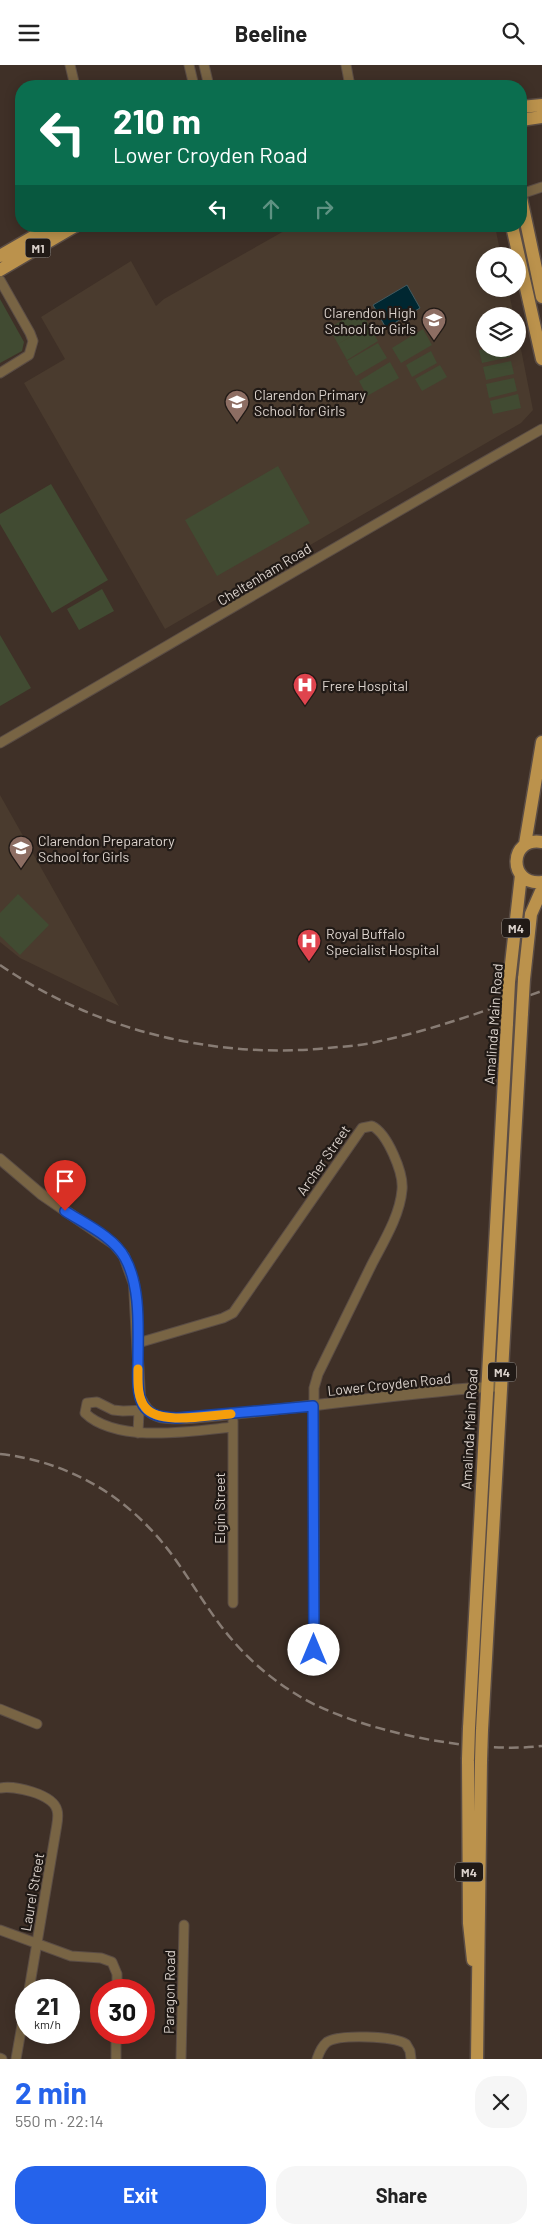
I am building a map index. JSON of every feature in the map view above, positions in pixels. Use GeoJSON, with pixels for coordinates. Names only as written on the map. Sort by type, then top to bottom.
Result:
{"type":"FeatureCollection","features":[{"type":"Feature","properties":{"kind":"main road"},"geometry":{"type":"LineString","coordinates":[[527,106],[542,105]]}},
{"type":"Feature","properties":{"kind":"main road"},"geometry":{"type":"LineString","coordinates":[[527,119],[542,117]]}},
{"type":"Feature","properties":{"kind":"main road"},"geometry":{"type":"LineString","coordinates":[[527,225],[542,297]]}},
{"type":"Feature","properties":{"kind":"main road","name":"M1"},"geometry":{"type":"LineString","coordinates":[[0,256],[42,232]]}},
{"type":"Feature","properties":{"kind":"main road","name":"M1"},"geometry":{"type":"LineString","coordinates":[[0,271],[65,232]]}},
{"type":"Feature","properties":{"kind":"main road"},"geometry":{"type":"LineString","coordinates":[[513,232],[542,359]]}},
{"type":"Feature","properties":{"kind":"main road","name":"Amalinda Main Road"},"geometry":{"type":"LineString","coordinates":[[477,2059],[476,1984],[469,1923],[474,1760],[469,1728],[509,981],[521,875],[516,862],[517,855],[525,844],[542,742]]}},
{"type":"Feature","properties":{"kind":"main road"},"geometry":{"type":"LineString","coordinates":[[525,844],[542,841]]}},
{"type":"Feature","properties":{"kind":"main road"},"geometry":{"type":"LineString","coordinates":[[521,875],[531,881],[542,882]]}},
{"type":"Feature","properties":{"kind":"main road","name":"Amalinda Main Road"},"geometry":{"type":"LineString","coordinates":[[474,1760],[482,1730],[524,979],[532,914],[542,889]]}},
{"type":"Feature","properties":{"kind":"street"},"geometry":{"type":"LineString","coordinates":[[70,65],[73,80]]}},
{"type":"Feature","properties":{"kind":"street"},"geometry":{"type":"LineString","coordinates":[[189,65],[193,80]]}},
{"type":"Feature","properties":{"kind":"street"},"geometry":{"type":"LineString","coordinates":[[204,65],[208,80]]}},
{"type":"Feature","properties":{"kind":"street"},"geometry":{"type":"LineString","coordinates":[[346,65],[349,80]]}},
{"type":"Feature","properties":{"kind":"street"},"geometry":{"type":"LineString","coordinates":[[527,193],[542,187]]}},
{"type":"Feature","properties":{"kind":"street"},"geometry":{"type":"LineString","coordinates":[[0,280],[33,341],[29,355],[0,373]]}},
{"type":"Feature","properties":{"kind":"street","name":"Cheltenham Road"},"geometry":{"type":"LineString","coordinates":[[0,743],[283,579],[349,538],[542,429]]}},
{"type":"Feature","properties":{"kind":"street","name":"Archer Street"},"geometry":{"type":"LineString","coordinates":[[138,1343],[234,1313],[362,1128],[372,1126],[386,1139],[402,1179],[402,1193],[390,1228],[315,1381],[313,1406]]}},
{"type":"Feature","properties":{"kind":"street"},"geometry":{"type":"LineString","coordinates":[[0,1159],[46,1199],[114,1245],[124,1256],[134,1284],[140,1397],[143,1411],[138,1433]]}},
{"type":"Feature","properties":{"kind":"street","name":"Lower Croyden Road"},"geometry":{"type":"LineString","coordinates":[[233,1427],[179,1433],[138,1433],[96,1420],[86,1413],[85,1408],[87,1403],[93,1401],[112,1409],[143,1411],[160,1417],[169,1417],[313,1406],[502,1386]]}},
{"type":"Feature","properties":{"kind":"street"},"geometry":{"type":"LineString","coordinates":[[313,1406],[314,1650]]}},
{"type":"Feature","properties":{"kind":"street","name":"Elgin Street"},"geometry":{"type":"LineString","coordinates":[[233,1413],[233,1603]]}},
{"type":"Feature","properties":{"kind":"street"},"geometry":{"type":"LineString","coordinates":[[0,1709],[37,1724]]}},
{"type":"Feature","properties":{"kind":"street","name":"Laurel Street"},"geometry":{"type":"LineString","coordinates":[[0,1788],[12,1786],[24,1789],[50,1800],[58,1810],[30,1979]]}},
{"type":"Feature","properties":{"kind":"street","name":"Paragon Road"},"geometry":{"type":"LineString","coordinates":[[181,2059],[184,1925]]}},
{"type":"Feature","properties":{"kind":"street"},"geometry":{"type":"LineString","coordinates":[[0,1930],[71,1956],[101,1958],[112,1962],[117,1979]]}},
{"type":"Feature","properties":{"kind":"street"},"geometry":{"type":"LineString","coordinates":[[317,2059],[322,2047],[331,2040],[389,2038],[406,2044],[410,2051],[411,2059]]}},
{"type":"Feature","properties":{"kind":"street"},"geometry":{"type":"LineString","coordinates":[[16,2059],[19,2044]]}},
{"type":"Feature","properties":{"kind":"street"},"geometry":{"type":"LineString","coordinates":[[116,2044],[116,2059]]}},
{"type":"Feature","properties":{"kind":"shaded area","name":"Clarendon Primary School for Girls"},"geometry":{"type":"Polygon","coordinates":[[[282,232],[496,232],[499,247],[476,247],[476,297],[510,297],[512,307],[476,307],[476,357],[523,357],[533,410],[521,423],[165,629],[24,383],[65,359],[41,317],[131,261],[156,306],[164,299],[282,232]]]}},
{"type":"Feature","properties":{"kind":"shaded area","name":"Clarendon Preparatory School for Girls"},"geometry":{"type":"Polygon","coordinates":[[[0,795],[119,1006],[20,958],[0,942],[0,795]]]}},
{"type":"Feature","properties":{"kind":"green space"},"geometry":{"type":"Polygon","coordinates":[[[0,299],[24,342],[22,351],[0,363],[0,299]]]}},
{"type":"Feature","properties":{"kind":"green space"},"geometry":{"type":"Polygon","coordinates":[[[360,310],[369,325],[338,344],[329,328],[360,310]]]}},
{"type":"Feature","properties":{"kind":"green space"},"geometry":{"type":"Polygon","coordinates":[[[369,326],[378,341],[347,360],[338,344],[369,326]]]}},
{"type":"Feature","properties":{"kind":"green space"},"geometry":{"type":"Polygon","coordinates":[[[423,329],[432,345],[401,363],[392,348],[423,329]]]}},
{"type":"Feature","properties":{"kind":"green space"},"geometry":{"type":"Polygon","coordinates":[[[378,343],[387,358],[356,376],[347,361],[378,343]]]}},
{"type":"Feature","properties":{"kind":"green space"},"geometry":{"type":"Polygon","coordinates":[[[431,351],[437,363],[412,377],[406,365],[431,351]]]}},
{"type":"Feature","properties":{"kind":"green space"},"geometry":{"type":"Polygon","coordinates":[[[481,357],[510,357],[482,363],[481,357]]]}},
{"type":"Feature","properties":{"kind":"green space"},"geometry":{"type":"Polygon","coordinates":[[[511,361],[514,374],[486,380],[483,367],[511,361]]]}},
{"type":"Feature","properties":{"kind":"green space"},"geometry":{"type":"Polygon","coordinates":[[[390,362],[399,378],[367,396],[359,381],[390,362]]]}},
{"type":"Feature","properties":{"kind":"green space"},"geometry":{"type":"Polygon","coordinates":[[[440,365],[447,377],[422,391],[415,379],[440,365]]]}},
{"type":"Feature","properties":{"kind":"green space"},"geometry":{"type":"Polygon","coordinates":[[[514,378],[517,391],[489,398],[486,384],[514,378]]]}},
{"type":"Feature","properties":{"kind":"green space"},"geometry":{"type":"Polygon","coordinates":[[[518,394],[521,408],[493,414],[490,401],[518,394]]]}},
{"type":"Feature","properties":{"kind":"green space"},"geometry":{"type":"Polygon","coordinates":[[[278,466],[310,523],[217,576],[185,520],[278,466]]]}},
{"type":"Feature","properties":{"kind":"green space"},"geometry":{"type":"Polygon","coordinates":[[[51,484],[108,580],[52,613],[0,524],[0,514],[51,484]]]}},
{"type":"Feature","properties":{"kind":"green space"},"geometry":{"type":"Polygon","coordinates":[[[102,589],[114,611],[79,630],[67,609],[102,589]]]}},
{"type":"Feature","properties":{"kind":"green space"},"geometry":{"type":"Polygon","coordinates":[[[0,635],[31,688],[0,706],[0,635]]]}},
{"type":"Feature","properties":{"kind":"green space"},"geometry":{"type":"Polygon","coordinates":[[[18,894],[49,925],[20,955],[0,936],[0,913],[18,894]]]}},
{"type":"Feature","properties":{"kind":"water"},"geometry":{"type":"Polygon","coordinates":[[[407,285],[420,308],[386,328],[373,305],[407,285]]]}},
{"type":"Feature","properties":{"kind":"railway"},"geometry":{"type":"LineString","coordinates":[[0,965],[38,988],[78,1008],[119,1024],[205,1045],[249,1050],[294,1050],[371,1043],[439,1026],[542,991]]}},
{"type":"Feature","properties":{"kind":"railway"},"geometry":{"type":"LineString","coordinates":[[0,1454],[27,1458],[52,1465],[99,1487],[120,1502],[158,1538],[175,1559],[218,1622],[250,1659],[267,1674],[304,1699],[357,1721],[420,1738],[485,1747],[515,1748],[542,1746]]}},
{"type":"Feature","properties":{"kind":"slow traffic"},"geometry":{"type":"LineString","coordinates":[[138,1369],[140,1397],[144,1406],[153,1414],[160,1417],[177,1418],[231,1414]]}},
{"type":"Feature","properties":{"kind":"place","name":"Clarendon High School for Girls"},"geometry":{"type":"Point","coordinates":[434,341]}},
{"type":"Feature","properties":{"kind":"place","name":"Clarendon Primary School for Girls"},"geometry":{"type":"Point","coordinates":[237,423]}},
{"type":"Feature","properties":{"kind":"place","name":"Frere Hospital"},"geometry":{"type":"Point","coordinates":[305,706]}},
{"type":"Feature","properties":{"kind":"place","name":"Clarendon Preparatory School for Girls"},"geometry":{"type":"Point","coordinates":[21,869]}},
{"type":"Feature","properties":{"kind":"place","name":"Royal Buffalo Specialist Hospital"},"geometry":{"type":"Point","coordinates":[309,962]}},
{"type":"Feature","properties":{"kind":"route"},"geometry":{"type":"LineString","coordinates":[[65,1211],[114,1245],[124,1256],[131,1269],[137,1312],[140,1397],[144,1406],[153,1414],[160,1417],[177,1418],[313,1406],[314,1650]]}}]}
